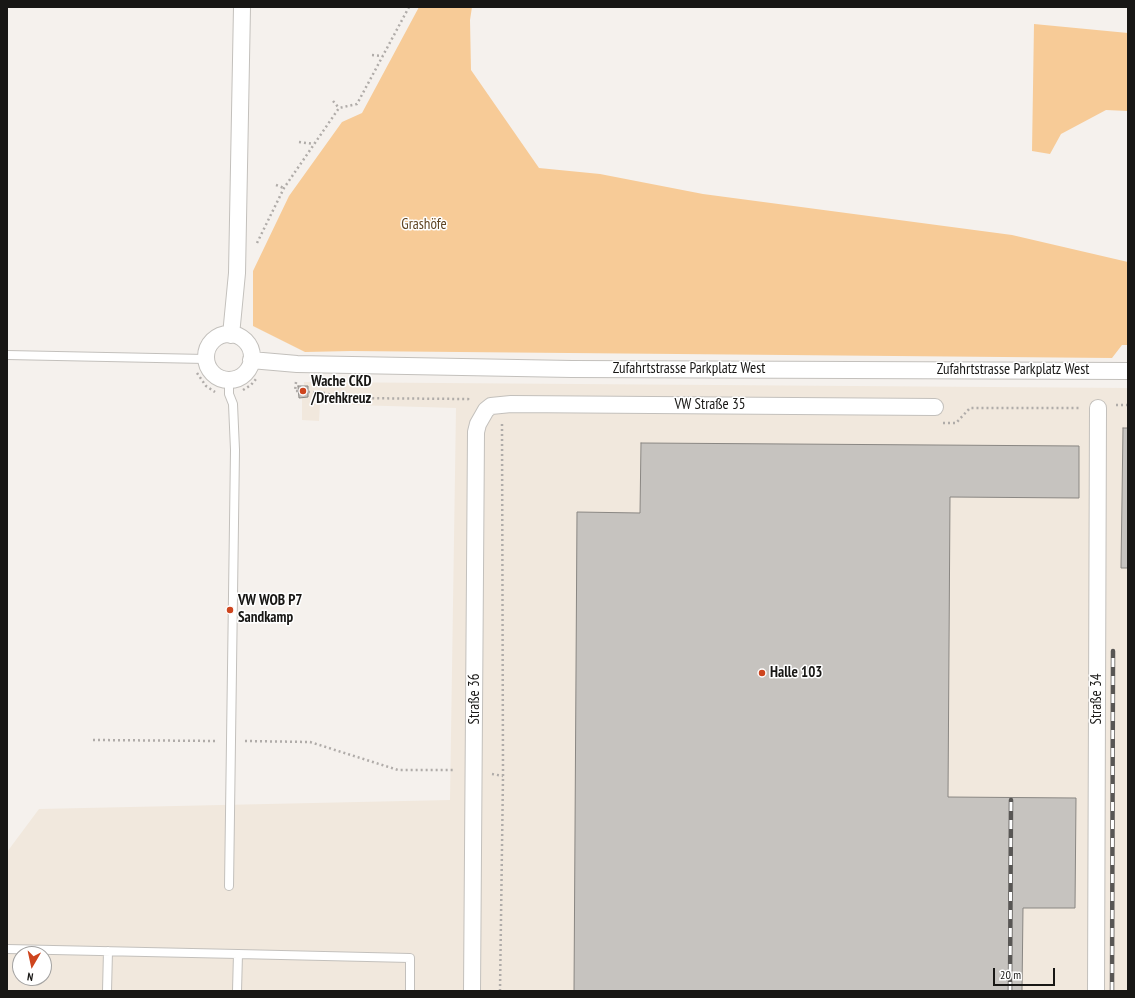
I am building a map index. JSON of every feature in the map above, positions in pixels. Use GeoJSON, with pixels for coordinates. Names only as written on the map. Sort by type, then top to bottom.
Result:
{"type":"FeatureCollection","features":[{"type":"Feature","properties":{"kind":"street"},"geometry":{"type":"LineString","coordinates":[[231,335],[237,273],[242,7]]}},
{"type":"Feature","properties":{"kind":"street"},"geometry":{"type":"LineString","coordinates":[[231,335],[238,336],[249,346],[251,360],[250,366],[246,372],[241,376],[229,380],[216,376],[211,371],[206,359],[206,352],[213,341],[218,337],[231,335]]}},
{"type":"Feature","properties":{"kind":"street","name":"Zufahrtstrasse Parkplatz West"},"geometry":{"type":"LineString","coordinates":[[251,360],[297,364],[572,369],[1128,370]]}},
{"type":"Feature","properties":{"kind":"street","name":"VW Straße 35"},"geometry":{"type":"LineString","coordinates":[[486,410],[491,406],[511,404],[935,407]]}},
{"type":"Feature","properties":{"kind":"street","name":"Straße 34"},"geometry":{"type":"LineString","coordinates":[[1096,991],[1098,408]]}},
{"type":"Feature","properties":{"kind":"street","name":"Straße 36"},"geometry":{"type":"LineString","coordinates":[[472,991],[476,432],[478,424],[486,410]]}},
{"type":"Feature","properties":{"kind":"lane"},"geometry":{"type":"LineString","coordinates":[[7,355],[206,359]]}},
{"type":"Feature","properties":{"kind":"lane"},"geometry":{"type":"LineString","coordinates":[[229,380],[229,394],[233,404],[235,450],[229,886]]}},
{"type":"Feature","properties":{"kind":"lane"},"geometry":{"type":"LineString","coordinates":[[7,949],[410,958],[410,991]]}},
{"type":"Feature","properties":{"kind":"lane"},"geometry":{"type":"LineString","coordinates":[[108,951],[108,991]]}},
{"type":"Feature","properties":{"kind":"lane"},"geometry":{"type":"LineString","coordinates":[[237,991],[238,954]]}},
{"type":"Feature","properties":{"kind":"path"},"geometry":{"type":"LineString","coordinates":[[256,245],[284,188],[339,108],[357,104],[409,7]]}},
{"type":"Feature","properties":{"kind":"path"},"geometry":{"type":"LineString","coordinates":[[372,55],[383,56]]}},
{"type":"Feature","properties":{"kind":"path"},"geometry":{"type":"LineString","coordinates":[[333,101],[339,108]]}},
{"type":"Feature","properties":{"kind":"path"},"geometry":{"type":"LineString","coordinates":[[299,142],[314,144]]}},
{"type":"Feature","properties":{"kind":"path"},"geometry":{"type":"LineString","coordinates":[[276,185],[284,188]]}},
{"type":"Feature","properties":{"kind":"path"},"geometry":{"type":"LineString","coordinates":[[296,377],[295,391],[298,391]]}},
{"type":"Feature","properties":{"kind":"path"},"geometry":{"type":"LineString","coordinates":[[308,392],[325,393],[341,398]]}},
{"type":"Feature","properties":{"kind":"path"},"geometry":{"type":"LineString","coordinates":[[500,991],[503,776],[502,421]]}},
{"type":"Feature","properties":{"kind":"path"},"geometry":{"type":"LineString","coordinates":[[93,740],[310,742],[398,770],[474,771],[503,776]]}},
{"type":"Feature","properties":{"kind":"shaded area"},"geometry":{"type":"Polygon","coordinates":[[[304,382],[1128,388],[1128,991],[7,991],[7,852],[39,809],[450,800],[456,408],[320,404],[319,421],[302,420],[302,397],[308,397],[308,386],[304,386],[304,382]]]}},
{"type":"Feature","properties":{"kind":"green space","name":"Grashöfe"},"geometry":{"type":"Polygon","coordinates":[[[419,7],[472,7],[470,20],[471,70],[539,168],[600,174],[703,194],[1012,235],[1128,262],[1128,345],[1122,345],[1112,358],[351,351],[305,352],[253,326],[253,271],[289,196],[342,122],[362,113],[419,7]]]}},
{"type":"Feature","properties":{"kind":"green space"},"geometry":{"type":"Polygon","coordinates":[[[1034,24],[1128,33],[1128,111],[1106,110],[1061,134],[1050,154],[1032,151],[1034,24]]]}},
{"type":"Feature","properties":{"kind":"building","name":"Wache CKD /Drehkreuz"},"geometry":{"type":"Polygon","coordinates":[[[298,386],[308,386],[308,397],[299,398],[298,386]]]}},
{"type":"Feature","properties":{"kind":"building"},"geometry":{"type":"Polygon","coordinates":[[[1123,428],[1128,428],[1128,568],[1121,568],[1123,428]]]}},
{"type":"Feature","properties":{"kind":"building","name":"Halle 103"},"geometry":{"type":"Polygon","coordinates":[[[641,443],[1079,446],[1079,498],[950,497],[948,797],[1076,798],[1075,908],[1023,908],[1022,991],[574,991],[577,512],[640,513],[641,443]]]}},
{"type":"Feature","properties":{"kind":"railway"},"geometry":{"type":"LineString","coordinates":[[1112,991],[1113,651]]}},
{"type":"Feature","properties":{"kind":"railway"},"geometry":{"type":"LineString","coordinates":[[1010,991],[1011,800]]}},
{"type":"Feature","properties":{"kind":"place","name":"Wache CKD /Drehkreuz"},"geometry":{"type":"Point","coordinates":[303,391]}},
{"type":"Feature","properties":{"kind":"place","name":"VW WOB P7 Sandkamp"},"geometry":{"type":"Point","coordinates":[230,610]}},
{"type":"Feature","properties":{"kind":"place","name":"Halle 103"},"geometry":{"type":"Point","coordinates":[762,673]}}]}
